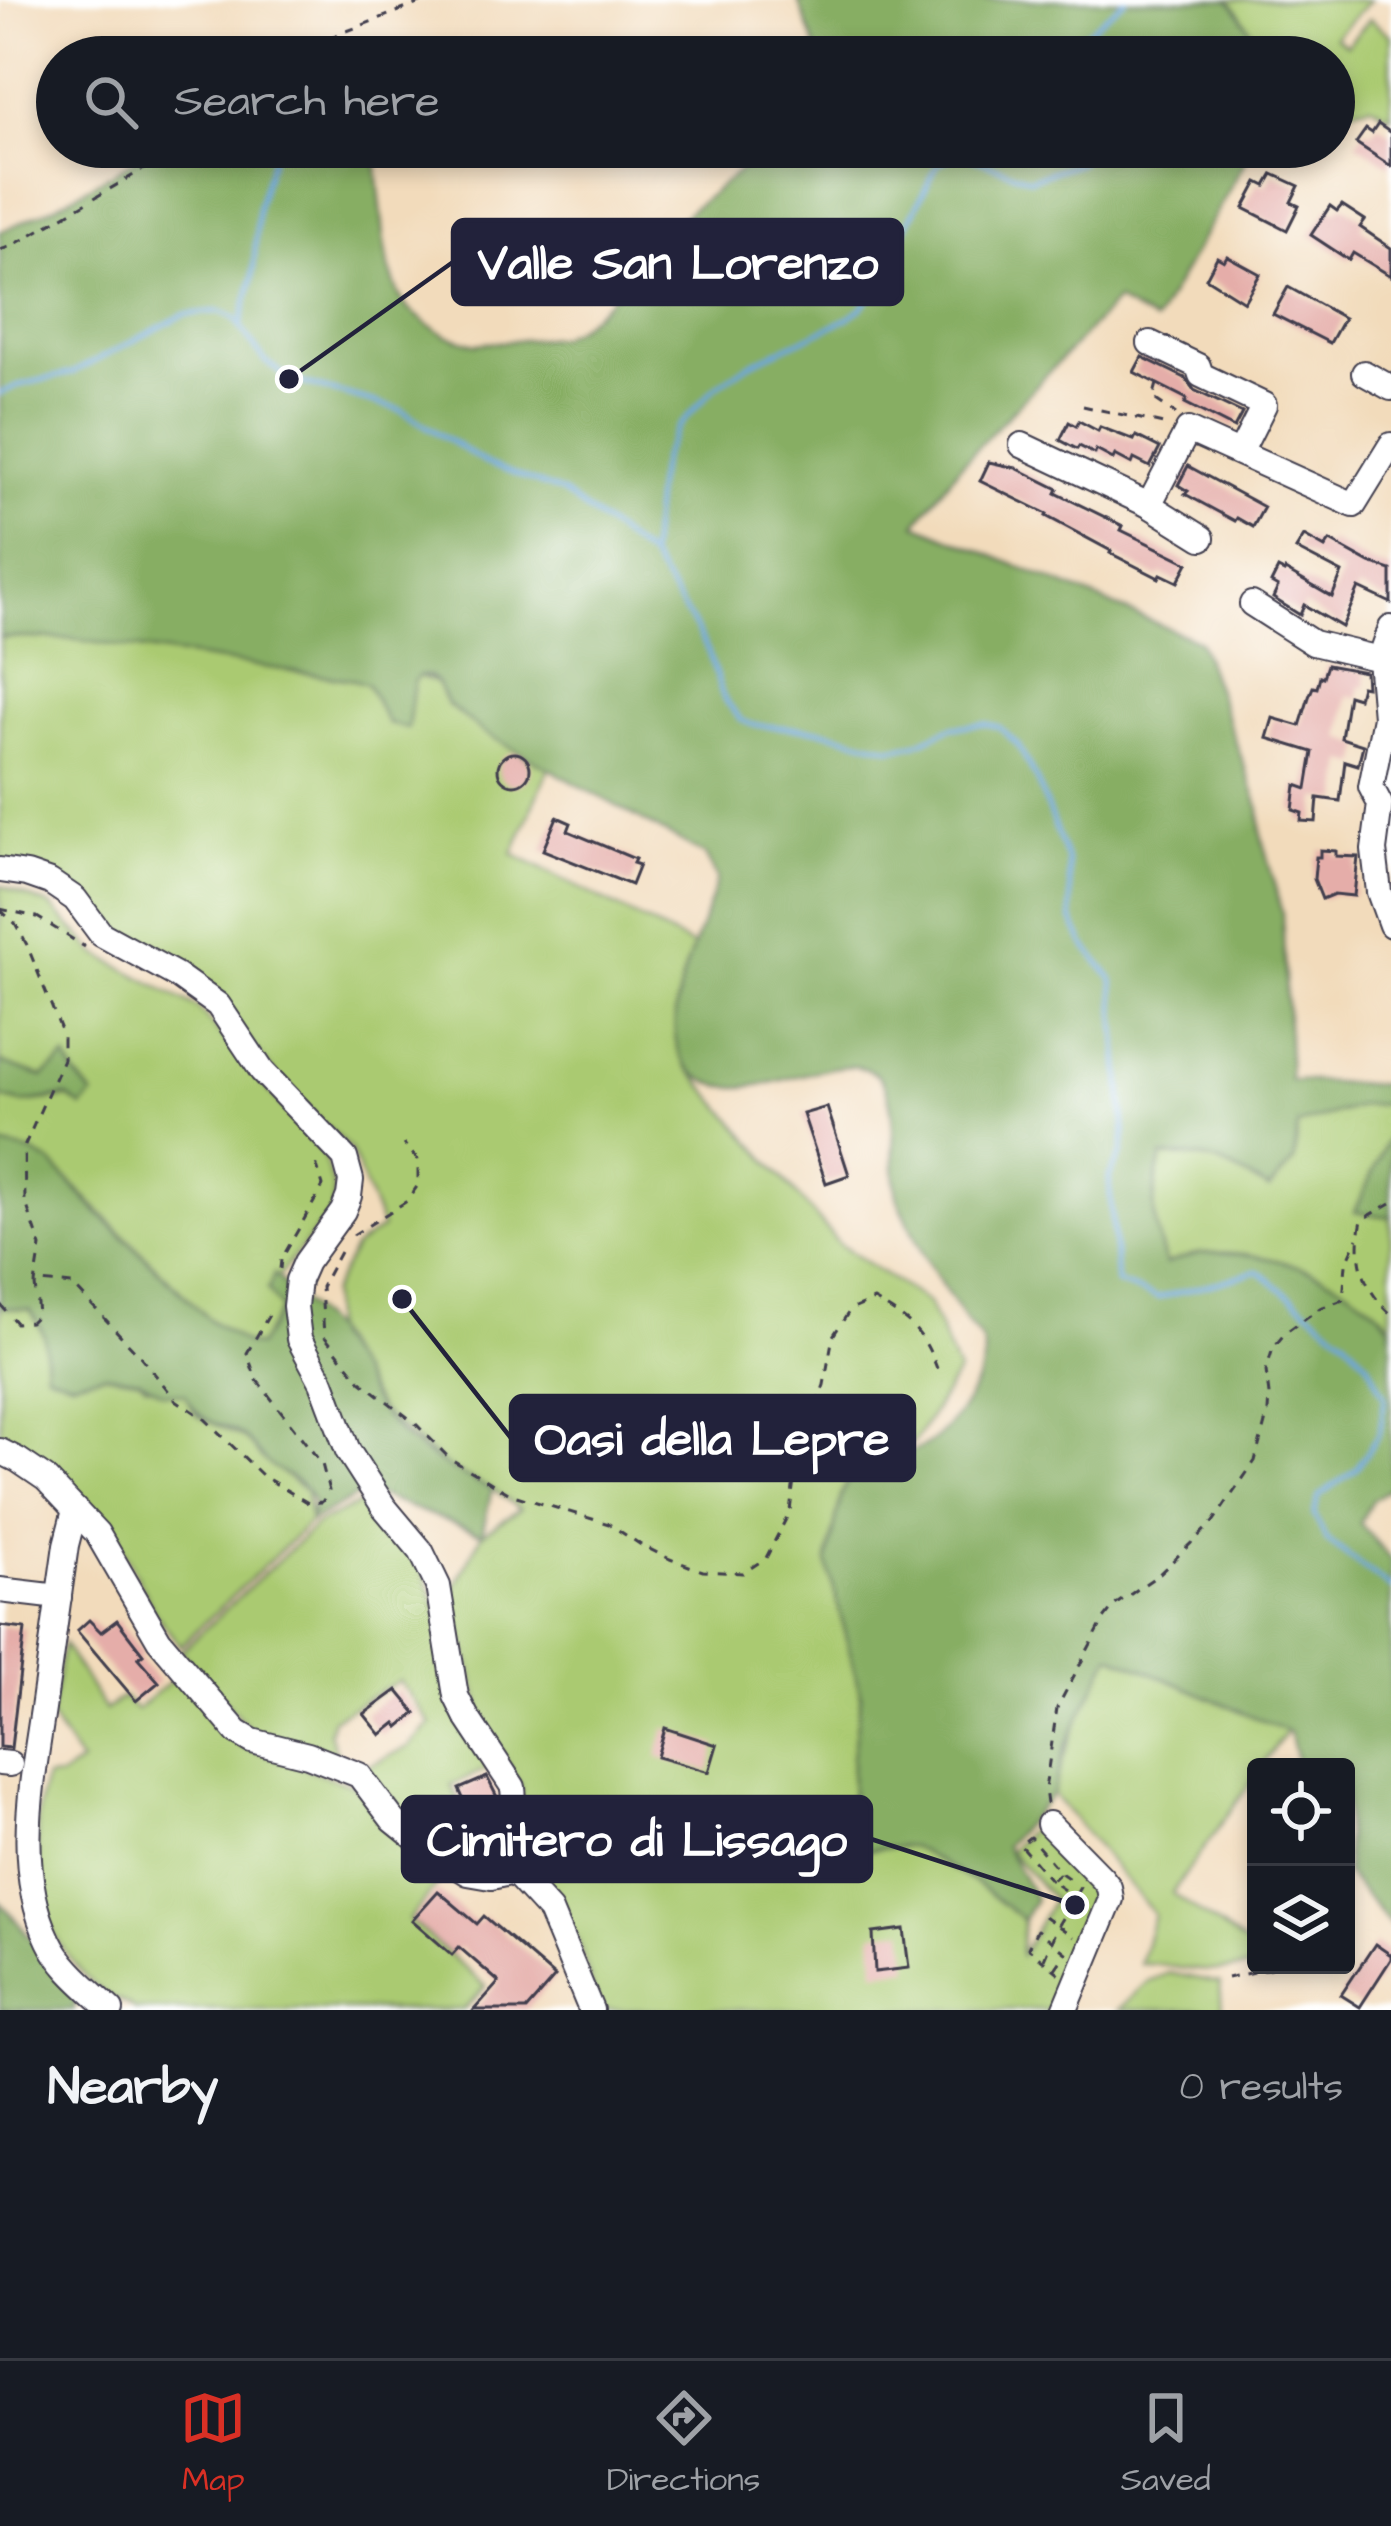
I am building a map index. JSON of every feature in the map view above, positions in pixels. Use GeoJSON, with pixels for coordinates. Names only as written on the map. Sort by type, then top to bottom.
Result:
{"type":"FeatureCollection","features":[{"type":"Feature","properties":{"kind":"street"},"geometry":{"type":"LineString","coordinates":[[1150,343],[1198,366],[1201,375],[1264,405],[1240,453]]}},
{"type":"Feature","properties":{"kind":"street"},"geometry":{"type":"LineString","coordinates":[[1364,373],[1391,388]]}},
{"type":"Feature","properties":{"kind":"street"},"geometry":{"type":"LineString","coordinates":[[1149,505],[1188,430],[1354,505],[1390,448]]}},
{"type":"Feature","properties":{"kind":"street"},"geometry":{"type":"LineString","coordinates":[[1022,445],[1149,505],[1202,538]]}},
{"type":"Feature","properties":{"kind":"street"},"geometry":{"type":"LineString","coordinates":[[1252,604],[1313,643],[1380,658]]}},
{"type":"Feature","properties":{"kind":"street"},"geometry":{"type":"LineString","coordinates":[[1391,628],[1380,658],[1385,717],[1371,787],[1380,804],[1374,850],[1379,892],[1391,925]]}},
{"type":"Feature","properties":{"kind":"street"},"geometry":{"type":"LineString","coordinates":[[0,870],[50,882],[74,899],[101,934],[176,975],[218,1005],[262,1071],[344,1158],[351,1180],[344,1211],[298,1280],[299,1339],[322,1382],[348,1451],[384,1508],[421,1551],[438,1586],[456,1696],[513,1787],[518,1854],[514,1872]]}},
{"type":"Feature","properties":{"kind":"street"},"geometry":{"type":"LineString","coordinates":[[0,1451],[46,1480],[97,1533],[159,1640],[237,1732],[359,1775],[393,1820],[468,1873],[491,1877],[514,1872]]}},
{"type":"Feature","properties":{"kind":"street"},"geometry":{"type":"LineString","coordinates":[[75,1510],[29,1806],[28,1852],[39,1919],[51,1947],[111,2010]]}},
{"type":"Feature","properties":{"kind":"street"},"geometry":{"type":"LineString","coordinates":[[0,1590],[59,1597]]}},
{"type":"Feature","properties":{"kind":"street"},"geometry":{"type":"LineString","coordinates":[[1049,1824],[1109,1887],[1111,1899],[1065,2010]]}},
{"type":"Feature","properties":{"kind":"street"},"geometry":{"type":"LineString","coordinates":[[514,1872],[550,1911],[591,2010]]}},
{"type":"Feature","properties":{"kind":"path"},"geometry":{"type":"LineString","coordinates":[[334,36],[428,0]]}},
{"type":"Feature","properties":{"kind":"path"},"geometry":{"type":"LineString","coordinates":[[0,250],[145,168]]}},
{"type":"Feature","properties":{"kind":"path"},"geometry":{"type":"LineString","coordinates":[[1157,384],[1153,398],[1178,415],[1188,430]]}},
{"type":"Feature","properties":{"kind":"path"},"geometry":{"type":"LineString","coordinates":[[1082,406],[1188,430]]}},
{"type":"Feature","properties":{"kind":"path"},"geometry":{"type":"LineString","coordinates":[[0,909],[38,917],[97,954]]}},
{"type":"Feature","properties":{"kind":"path"},"geometry":{"type":"LineString","coordinates":[[0,909],[15,923],[27,945],[63,1035],[64,1059],[23,1147],[25,1200],[41,1247],[35,1286],[38,1314],[30,1322],[16,1323],[0,1304]]}},
{"type":"Feature","properties":{"kind":"path"},"geometry":{"type":"LineString","coordinates":[[404,1144],[418,1160],[418,1185],[406,1201],[347,1239],[321,1287],[324,1336],[361,1381],[415,1423],[449,1458],[509,1494],[609,1524],[640,1545],[703,1571],[743,1573],[766,1558],[790,1511],[796,1456],[824,1385],[833,1336],[850,1310],[874,1300],[908,1320],[928,1344],[938,1371]]}},
{"type":"Feature","properties":{"kind":"path"},"geometry":{"type":"LineString","coordinates":[[278,1281],[281,1260],[323,1186],[314,1155]]}},
{"type":"Feature","properties":{"kind":"path"},"geometry":{"type":"LineString","coordinates":[[1049,1824],[1045,1789],[1057,1708],[1104,1619],[1115,1605],[1159,1575],[1213,1522],[1255,1461],[1268,1412],[1265,1371],[1269,1357],[1286,1332],[1320,1308],[1343,1300],[1346,1264],[1362,1220],[1391,1203]]}},
{"type":"Feature","properties":{"kind":"path"},"geometry":{"type":"LineString","coordinates":[[1358,1238],[1362,1274],[1373,1298],[1391,1314]]}},
{"type":"Feature","properties":{"kind":"path"},"geometry":{"type":"LineString","coordinates":[[35,1286],[40,1282],[74,1286],[176,1400],[206,1419],[262,1476],[308,1503],[322,1502],[328,1491],[322,1464],[256,1379],[248,1353],[276,1301]]}},
{"type":"Feature","properties":{"kind":"path"},"geometry":{"type":"LineString","coordinates":[[1074,1882],[1030,1838],[1020,1845],[1051,1881],[1092,1910]]}},
{"type":"Feature","properties":{"kind":"path"},"geometry":{"type":"LineString","coordinates":[[1051,1881],[1060,1872]]}},
{"type":"Feature","properties":{"kind":"path"},"geometry":{"type":"LineString","coordinates":[[1044,1959],[1076,1897]]}},
{"type":"Feature","properties":{"kind":"path"},"geometry":{"type":"LineString","coordinates":[[1055,1900],[1085,1920]]}},
{"type":"Feature","properties":{"kind":"path"},"geometry":{"type":"LineString","coordinates":[[1044,1916],[1091,1947]]}},
{"type":"Feature","properties":{"kind":"path"},"geometry":{"type":"LineString","coordinates":[[1037,1930],[1066,1953],[1055,1969],[1044,1959],[1028,1948],[1037,1930]]}},
{"type":"Feature","properties":{"kind":"path"},"geometry":{"type":"LineString","coordinates":[[1227,1978],[1247,1973]]}},
{"type":"Feature","properties":{"kind":"green space"},"geometry":{"type":"Polygon","coordinates":[[[798,0],[1229,0],[1254,36],[811,36],[798,0]]]}},
{"type":"Feature","properties":{"kind":"green space"},"geometry":{"type":"Polygon","coordinates":[[[1229,0],[1370,0],[1336,36],[1254,36],[1229,0]]]}},
{"type":"Feature","properties":{"kind":"green space"},"geometry":{"type":"Polygon","coordinates":[[[1370,19],[1391,36],[1391,116],[1371,105],[1355,108],[1355,36],[1370,19]]]}},
{"type":"Feature","properties":{"kind":"green space"},"geometry":{"type":"Polygon","coordinates":[[[121,168],[377,168],[389,267],[398,293],[407,308],[429,325],[475,344],[559,337],[576,328],[603,306],[684,215],[743,168],[1241,168],[1155,322],[1116,301],[959,467],[916,524],[1199,641],[1260,809],[1261,834],[1282,913],[1290,1080],[1391,1085],[1391,1104],[1362,1105],[1298,1125],[1294,1161],[1269,1189],[1218,1162],[1162,1157],[1154,1211],[1166,1264],[1203,1253],[1279,1261],[1355,1293],[1391,1327],[1391,1487],[1372,1500],[1360,1523],[1391,1560],[1391,1925],[1355,1884],[1355,1758],[1296,1758],[1289,1732],[1111,1655],[1065,1747],[1053,1794],[1005,1846],[1035,1899],[1023,1920],[977,1884],[911,1846],[851,1851],[852,1757],[861,1696],[827,1562],[842,1493],[870,1429],[895,1450],[912,1451],[949,1425],[975,1385],[984,1349],[924,1257],[899,1202],[891,1112],[883,1082],[857,1067],[835,1067],[734,1087],[710,1083],[690,1069],[678,1050],[675,1027],[683,976],[717,878],[705,855],[483,732],[447,704],[429,676],[414,681],[408,728],[388,724],[367,684],[355,680],[71,639],[0,637],[0,232],[121,168]]]}},
{"type":"Feature","properties":{"kind":"green space"},"geometry":{"type":"Polygon","coordinates":[[[0,637],[71,639],[355,680],[367,683],[388,724],[404,687],[419,676],[437,683],[447,704],[477,727],[549,768],[513,854],[693,946],[676,1009],[685,1064],[840,1245],[928,1303],[958,1372],[913,1444],[870,1430],[842,1493],[827,1561],[861,1696],[852,1757],[852,1851],[910,1845],[977,1884],[1023,1920],[1020,1957],[1053,1899],[1009,1851],[1035,1825],[1103,1890],[1098,1912],[1059,1990],[1057,2010],[599,2010],[577,1938],[553,1898],[523,1876],[520,1786],[484,1720],[451,1594],[482,1534],[520,1509],[492,1489],[454,1473],[382,1413],[331,1330],[330,1293],[355,1247],[382,1228],[350,1149],[283,1085],[205,983],[0,861],[0,637]]]}},
{"type":"Feature","properties":{"kind":"green space"},"geometry":{"type":"Polygon","coordinates":[[[0,885],[51,906],[97,954],[198,1008],[324,1156],[334,1190],[332,1211],[268,1289],[281,1309],[257,1346],[245,1344],[210,1320],[51,1163],[0,1146],[0,1097],[22,1103],[93,1095],[66,1059],[43,1077],[0,1062],[0,885]]]}},
{"type":"Feature","properties":{"kind":"green space"},"geometry":{"type":"Polygon","coordinates":[[[66,1058],[93,1095],[82,1107],[67,1096],[22,1103],[0,1097],[0,1062],[43,1077],[66,1058]]]}},
{"type":"Feature","properties":{"kind":"green space"},"geometry":{"type":"Polygon","coordinates":[[[1391,1104],[1391,1131],[1356,1211],[1391,1217],[1391,1327],[1382,1314],[1201,1253],[1166,1264],[1154,1211],[1162,1157],[1218,1163],[1269,1189],[1294,1161],[1298,1125],[1362,1105],[1391,1104]]]}},
{"type":"Feature","properties":{"kind":"green space"},"geometry":{"type":"Polygon","coordinates":[[[1391,1131],[1391,1217],[1355,1212],[1391,1131]]]}},
{"type":"Feature","properties":{"kind":"green space"},"geometry":{"type":"Polygon","coordinates":[[[0,1145],[32,1152],[51,1163],[210,1320],[245,1344],[258,1346],[281,1309],[268,1290],[274,1274],[331,1330],[377,1406],[404,1437],[432,1458],[492,1489],[482,1534],[366,1491],[310,1522],[313,1503],[303,1487],[271,1466],[245,1438],[198,1413],[185,1394],[163,1393],[139,1379],[104,1374],[71,1381],[46,1373],[44,1335],[31,1310],[0,1307],[0,1145]]]}},
{"type":"Feature","properties":{"kind":"green space"},"geometry":{"type":"Polygon","coordinates":[[[0,1307],[31,1309],[71,1381],[104,1374],[185,1394],[196,1415],[247,1440],[260,1457],[306,1491],[310,1522],[180,1646],[155,1613],[113,1529],[48,1462],[0,1437],[0,1307]]]}},
{"type":"Feature","properties":{"kind":"green space"},"geometry":{"type":"Polygon","coordinates":[[[371,1498],[421,1563],[492,1767],[451,1785],[470,1821],[504,1848],[474,1863],[396,1818],[361,1769],[408,1747],[431,1724],[399,1681],[332,1719],[329,1732],[340,1761],[253,1733],[181,1651],[317,1524],[371,1498]]]}},
{"type":"Feature","properties":{"kind":"green space"},"geometry":{"type":"Polygon","coordinates":[[[63,1644],[105,1710],[123,1697],[136,1710],[177,1675],[240,1745],[353,1785],[447,1872],[409,1920],[486,1986],[463,2010],[135,2010],[97,1988],[53,1931],[38,1866],[38,1809],[46,1778],[60,1777],[81,1763],[50,1718],[63,1644]]]}},
{"type":"Feature","properties":{"kind":"green space"},"geometry":{"type":"Polygon","coordinates":[[[1111,1654],[1287,1731],[1268,1758],[1247,1758],[1247,1788],[1172,1893],[1247,1946],[1247,1968],[1140,1964],[1154,1914],[1053,1794],[1085,1705],[1111,1654]]]}},
{"type":"Feature","properties":{"kind":"green space"},"geometry":{"type":"Polygon","coordinates":[[[0,1901],[77,1994],[73,2010],[0,2010],[0,1901]]]}},
{"type":"Feature","properties":{"kind":"green space"},"geometry":{"type":"Polygon","coordinates":[[[1169,1973],[1220,1983],[1222,2010],[1118,2010],[1148,1981],[1169,1973]]]}},
{"type":"Feature","properties":{"kind":"building"},"geometry":{"type":"Polygon","coordinates":[[[1378,124],[1391,133],[1391,166],[1356,143],[1366,129],[1372,133],[1378,124]]]}},
{"type":"Feature","properties":{"kind":"building"},"geometry":{"type":"Polygon","coordinates":[[[1273,174],[1299,186],[1291,202],[1299,206],[1287,230],[1244,208],[1258,182],[1266,186],[1273,174]]]}},
{"type":"Feature","properties":{"kind":"building"},"geometry":{"type":"Polygon","coordinates":[[[1342,205],[1365,220],[1360,227],[1391,248],[1391,276],[1353,253],[1349,260],[1311,235],[1330,206],[1337,211],[1342,205]]]}},
{"type":"Feature","properties":{"kind":"building"},"geometry":{"type":"Polygon","coordinates":[[[1227,256],[1260,274],[1244,302],[1206,278],[1217,257],[1224,261],[1227,256]]]}},
{"type":"Feature","properties":{"kind":"building"},"geometry":{"type":"Polygon","coordinates":[[[1288,287],[1344,318],[1330,343],[1273,314],[1288,287]]]}},
{"type":"Feature","properties":{"kind":"building"},"geometry":{"type":"Polygon","coordinates":[[[1142,357],[1242,413],[1234,428],[1134,372],[1142,357]]]}},
{"type":"Feature","properties":{"kind":"building"},"geometry":{"type":"Polygon","coordinates":[[[1079,421],[1098,431],[1100,427],[1134,440],[1136,436],[1160,448],[1150,467],[1134,459],[1132,464],[1115,455],[1113,459],[1096,450],[1095,454],[1077,449],[1060,440],[1069,422],[1076,426],[1079,421]]]}},
{"type":"Feature","properties":{"kind":"building"},"geometry":{"type":"Polygon","coordinates":[[[989,462],[1016,468],[1058,489],[1056,493],[1123,526],[1121,530],[1188,563],[1178,582],[1161,574],[1159,578],[980,481],[989,462]]]}},
{"type":"Feature","properties":{"kind":"building"},"geometry":{"type":"Polygon","coordinates":[[[1188,466],[1264,507],[1253,527],[1185,494],[1188,491],[1178,485],[1188,466]]]}},
{"type":"Feature","properties":{"kind":"building"},"geometry":{"type":"Polygon","coordinates":[[[1304,536],[1325,548],[1330,541],[1391,570],[1391,603],[1359,588],[1342,627],[1304,605],[1300,615],[1273,598],[1278,587],[1271,583],[1278,569],[1332,597],[1342,573],[1296,549],[1304,536]]]}},
{"type":"Feature","properties":{"kind":"building"},"geometry":{"type":"Polygon","coordinates":[[[1327,665],[1365,672],[1366,687],[1361,686],[1358,698],[1348,695],[1341,738],[1363,745],[1358,765],[1345,761],[1340,801],[1318,798],[1316,822],[1301,821],[1302,813],[1293,810],[1296,785],[1307,789],[1313,752],[1267,738],[1273,718],[1300,726],[1313,687],[1317,688],[1327,665]]]}},
{"type":"Feature","properties":{"kind":"building"},"geometry":{"type":"Polygon","coordinates":[[[514,753],[525,758],[530,769],[525,780],[514,785],[503,780],[498,769],[503,758],[514,753]]]}},
{"type":"Feature","properties":{"kind":"building"},"geometry":{"type":"Polygon","coordinates":[[[557,817],[571,823],[568,831],[635,859],[633,863],[639,865],[631,885],[543,850],[557,817]]]}},
{"type":"Feature","properties":{"kind":"building"},"geometry":{"type":"Polygon","coordinates":[[[1320,850],[1358,857],[1354,896],[1334,894],[1322,899],[1314,879],[1320,850]]]}},
{"type":"Feature","properties":{"kind":"building"},"geometry":{"type":"Polygon","coordinates":[[[827,1107],[849,1175],[826,1183],[803,1114],[827,1107]]]}},
{"type":"Feature","properties":{"kind":"building"},"geometry":{"type":"Polygon","coordinates":[[[89,1620],[101,1632],[117,1620],[143,1654],[138,1658],[159,1682],[136,1701],[77,1631],[89,1620]]]}},
{"type":"Feature","properties":{"kind":"building"},"geometry":{"type":"Polygon","coordinates":[[[0,1626],[25,1629],[11,1748],[0,1747],[0,1626]]]}},
{"type":"Feature","properties":{"kind":"building"},"geometry":{"type":"Polygon","coordinates":[[[397,1690],[416,1713],[381,1735],[364,1714],[397,1690]]]}},
{"type":"Feature","properties":{"kind":"building"},"geometry":{"type":"Polygon","coordinates":[[[665,1728],[717,1745],[709,1772],[657,1757],[665,1728]]]}},
{"type":"Feature","properties":{"kind":"building"},"geometry":{"type":"Polygon","coordinates":[[[487,1777],[497,1797],[499,1824],[483,1830],[477,1816],[472,1819],[459,1789],[487,1777]]]}},
{"type":"Feature","properties":{"kind":"building"},"geometry":{"type":"Polygon","coordinates":[[[438,1891],[477,1924],[484,1916],[555,1977],[526,2010],[474,2010],[499,1982],[459,1947],[452,1955],[412,1920],[438,1891]]]}},
{"type":"Feature","properties":{"kind":"building"},"geometry":{"type":"Polygon","coordinates":[[[904,1929],[909,1968],[875,1972],[873,1933],[904,1929]]]}},
{"type":"Feature","properties":{"kind":"building"},"geometry":{"type":"Polygon","coordinates":[[[1375,1944],[1391,1955],[1360,2007],[1341,1995],[1375,1944]]]}},
{"type":"Feature","properties":{"kind":"waterway"},"geometry":{"type":"LineString","coordinates":[[1082,36],[1125,0]]}},
{"type":"Feature","properties":{"kind":"waterway"},"geometry":{"type":"LineString","coordinates":[[240,327],[253,277],[258,206],[269,168]]}},
{"type":"Feature","properties":{"kind":"waterway"},"geometry":{"type":"LineString","coordinates":[[649,557],[656,483],[663,455],[678,427],[714,388],[747,365],[862,308],[936,168]]}},
{"type":"Feature","properties":{"kind":"waterway"},"geometry":{"type":"LineString","coordinates":[[1000,168],[1030,179],[1063,168]]}},
{"type":"Feature","properties":{"kind":"waterway"},"geometry":{"type":"LineString","coordinates":[[0,394],[72,373],[183,315],[219,311],[233,317],[265,361],[289,379],[401,410],[485,463],[563,493],[649,557],[693,624],[708,651],[723,697],[741,720],[820,730],[891,748],[915,744],[952,727],[999,727],[1018,745],[1037,781],[1068,862],[1072,919],[1084,944],[1113,980],[1125,1133],[1122,1153],[1109,1177],[1117,1283],[1158,1298],[1258,1271],[1345,1338],[1368,1363],[1385,1397],[1380,1432],[1356,1469],[1319,1496],[1314,1514],[1326,1539],[1391,1588]]}},
{"type":"Feature","properties":{"kind":"place","name":"Valle San Lorenzo"},"geometry":{"type":"Point","coordinates":[289,379]}},
{"type":"Feature","properties":{"kind":"place","name":"Oasi della Lepre"},"geometry":{"type":"Point","coordinates":[402,1299]}},
{"type":"Feature","properties":{"kind":"place","name":"Cimitero di Lissago"},"geometry":{"type":"Point","coordinates":[1075,1905]}}]}
